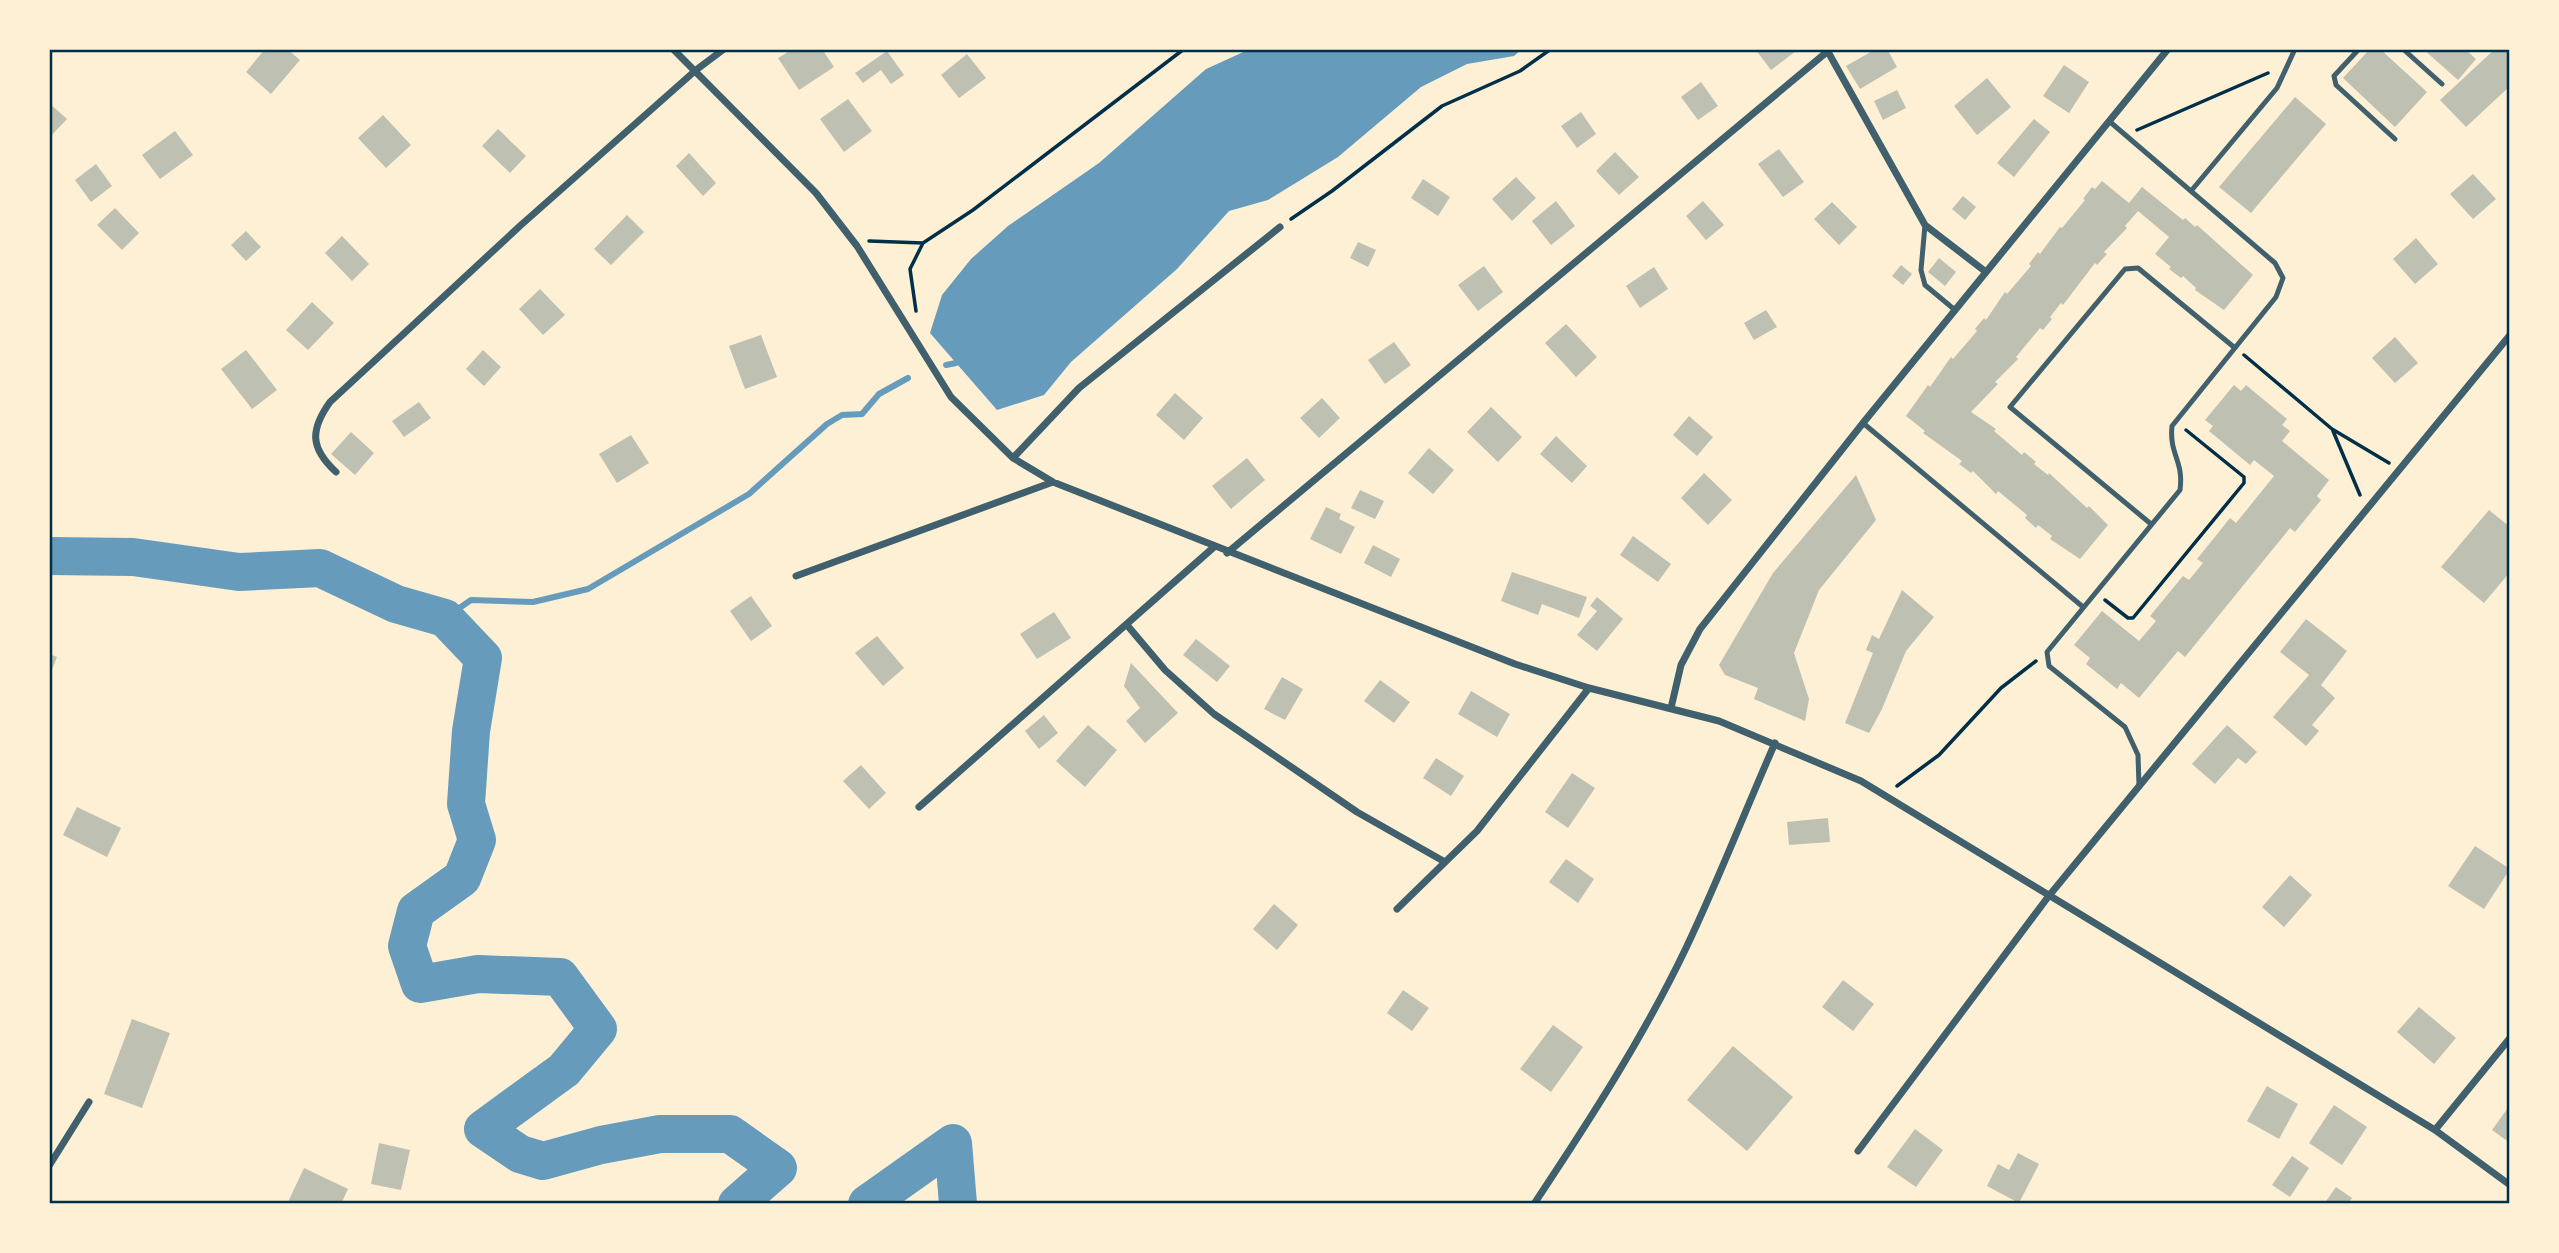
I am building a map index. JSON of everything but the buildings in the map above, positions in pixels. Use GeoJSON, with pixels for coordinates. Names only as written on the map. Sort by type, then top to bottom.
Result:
{"type":"FeatureCollection","features":[{"type":"Feature","properties":{"kind":"street"},"geometry":{"type":"LineString","coordinates":[[673,49],[816,193],[857,246],[951,397],[1013,458],[1053,482],[1227,553],[1515,664],[1589,688],[1719,721],[1775,743],[1886,794],[2048,897],[2435,1130],[2510,1185]]}},
{"type":"Feature","properties":{"kind":"street"},"geometry":{"type":"LineString","coordinates":[[336,472],[316,447],[318,419],[330,402],[521,225],[696,70],[724,49]]}},
{"type":"Feature","properties":{"kind":"street"},"geometry":{"type":"LineString","coordinates":[[1671,708],[1681,665],[1700,629],[1863,423],[2168,49]]}},
{"type":"Feature","properties":{"kind":"street"},"geometry":{"type":"LineString","coordinates":[[1227,553],[1827,50],[1925,225],[1986,272]]}},
{"type":"Feature","properties":{"kind":"street"},"geometry":{"type":"LineString","coordinates":[[1013,458],[1079,388],[1280,227]]}},
{"type":"Feature","properties":{"kind":"street"},"geometry":{"type":"LineString","coordinates":[[1858,1150],[2048,897],[2510,335]]}},
{"type":"Feature","properties":{"kind":"street"},"geometry":{"type":"LineString","coordinates":[[796,576],[1053,482]]}},
{"type":"Feature","properties":{"kind":"street"},"geometry":{"type":"LineString","coordinates":[[919,807],[1214,547]]}},
{"type":"Feature","properties":{"kind":"street"},"geometry":{"type":"LineString","coordinates":[[1127,625],[1164,670],[1214,714],[1357,812],[1445,862]]}},
{"type":"Feature","properties":{"kind":"street"},"geometry":{"type":"LineString","coordinates":[[1397,909],[1477,831],[1589,688]]}},
{"type":"Feature","properties":{"kind":"street"},"geometry":{"type":"LineString","coordinates":[[1534,1204],[1608,1093],[1664,992],[1687,947],[1775,743]]}},
{"type":"Feature","properties":{"kind":"street"},"geometry":{"type":"LineString","coordinates":[[2435,1130],[2510,1038]]}},
{"type":"Feature","properties":{"kind":"street"},"geometry":{"type":"LineString","coordinates":[[49,1166],[89,1102]]}},
{"type":"Feature","properties":{"kind":"lane"},"geometry":{"type":"LineString","coordinates":[[2191,191],[2277,88],[2295,49]]}},
{"type":"Feature","properties":{"kind":"lane"},"geometry":{"type":"LineString","coordinates":[[2359,49],[2334,76],[2336,85],[2395,139]]}},
{"type":"Feature","properties":{"kind":"lane"},"geometry":{"type":"LineString","coordinates":[[2403,49],[2442,84]]}},
{"type":"Feature","properties":{"kind":"lane"},"geometry":{"type":"LineString","coordinates":[[2109,121],[2275,263],[2283,278],[2276,297],[2175,421],[2170,443],[2182,471],[2180,490],[2047,652],[2049,666],[2125,727],[2138,755],[2139,786]]}},
{"type":"Feature","properties":{"kind":"lane"},"geometry":{"type":"LineString","coordinates":[[1925,225],[1921,270],[1925,285],[1955,310]]}},
{"type":"Feature","properties":{"kind":"lane"},"geometry":{"type":"LineString","coordinates":[[2151,524],[2010,407],[2125,268],[2138,268],[2235,348]]}},
{"type":"Feature","properties":{"kind":"lane"},"geometry":{"type":"LineString","coordinates":[[1863,423],[2083,607]]}},
{"type":"Feature","properties":{"kind":"path"},"geometry":{"type":"LineString","coordinates":[[916,340],[918,321],[910,270],[923,243],[973,210],[1184,49]]}},
{"type":"Feature","properties":{"kind":"path"},"geometry":{"type":"LineString","coordinates":[[1280,227],[1332,191],[1442,106],[1499,83],[1551,49]]}},
{"type":"Feature","properties":{"kind":"path"},"geometry":{"type":"LineString","coordinates":[[2126,135],[2289,64]]}},
{"type":"Feature","properties":{"kind":"path"},"geometry":{"type":"LineString","coordinates":[[857,246],[866,242],[923,243]]}},
{"type":"Feature","properties":{"kind":"path"},"geometry":{"type":"LineString","coordinates":[[2235,348],[2332,429],[2399,470]]}},
{"type":"Feature","properties":{"kind":"path"},"geometry":{"type":"LineString","coordinates":[[2096,592],[2128,618],[2133,618],[2244,483],[2244,477],[2175,421]]}},
{"type":"Feature","properties":{"kind":"path"},"geometry":{"type":"LineString","coordinates":[[2332,429],[2366,510]]}},
{"type":"Feature","properties":{"kind":"path"},"geometry":{"type":"LineString","coordinates":[[1886,794],[1939,755],[2001,688],[2047,652]]}},
{"type":"Feature","properties":{"kind":"water"},"geometry":{"type":"Polygon","coordinates":[[[1250,49],[1522,49],[1514,56],[1467,64],[1421,87],[1338,157],[1268,200],[1229,211],[1177,269],[1071,362],[1044,395],[997,410],[930,333],[942,295],[971,259],[1008,226],[1099,163],[1206,69],[1250,49]]]}},
{"type":"Feature","properties":{"kind":"waterway"},"geometry":{"type":"LineString","coordinates":[[946,365],[956,363]]}},
{"type":"Feature","properties":{"kind":"waterway"},"geometry":{"type":"LineString","coordinates":[[445,618],[471,600],[533,602],[588,589],[749,494],[827,424],[842,415],[862,414],[879,394],[908,378]]}},
{"type":"Feature","properties":{"kind":"waterway"},"geometry":{"type":"LineString","coordinates":[[49,556],[133,557],[239,572],[320,568],[396,604],[445,618],[483,658],[471,731],[466,804],[477,840],[462,878],[416,911],[407,946],[420,984],[478,974],[560,977],[598,1029],[564,1070],[483,1129],[520,1154],[543,1161],[601,1145],[660,1134],[730,1134],[778,1168],[737,1204]]}},
{"type":"Feature","properties":{"kind":"waterway"},"geometry":{"type":"LineString","coordinates":[[867,1204],[953,1143],[958,1204]]}}]}
